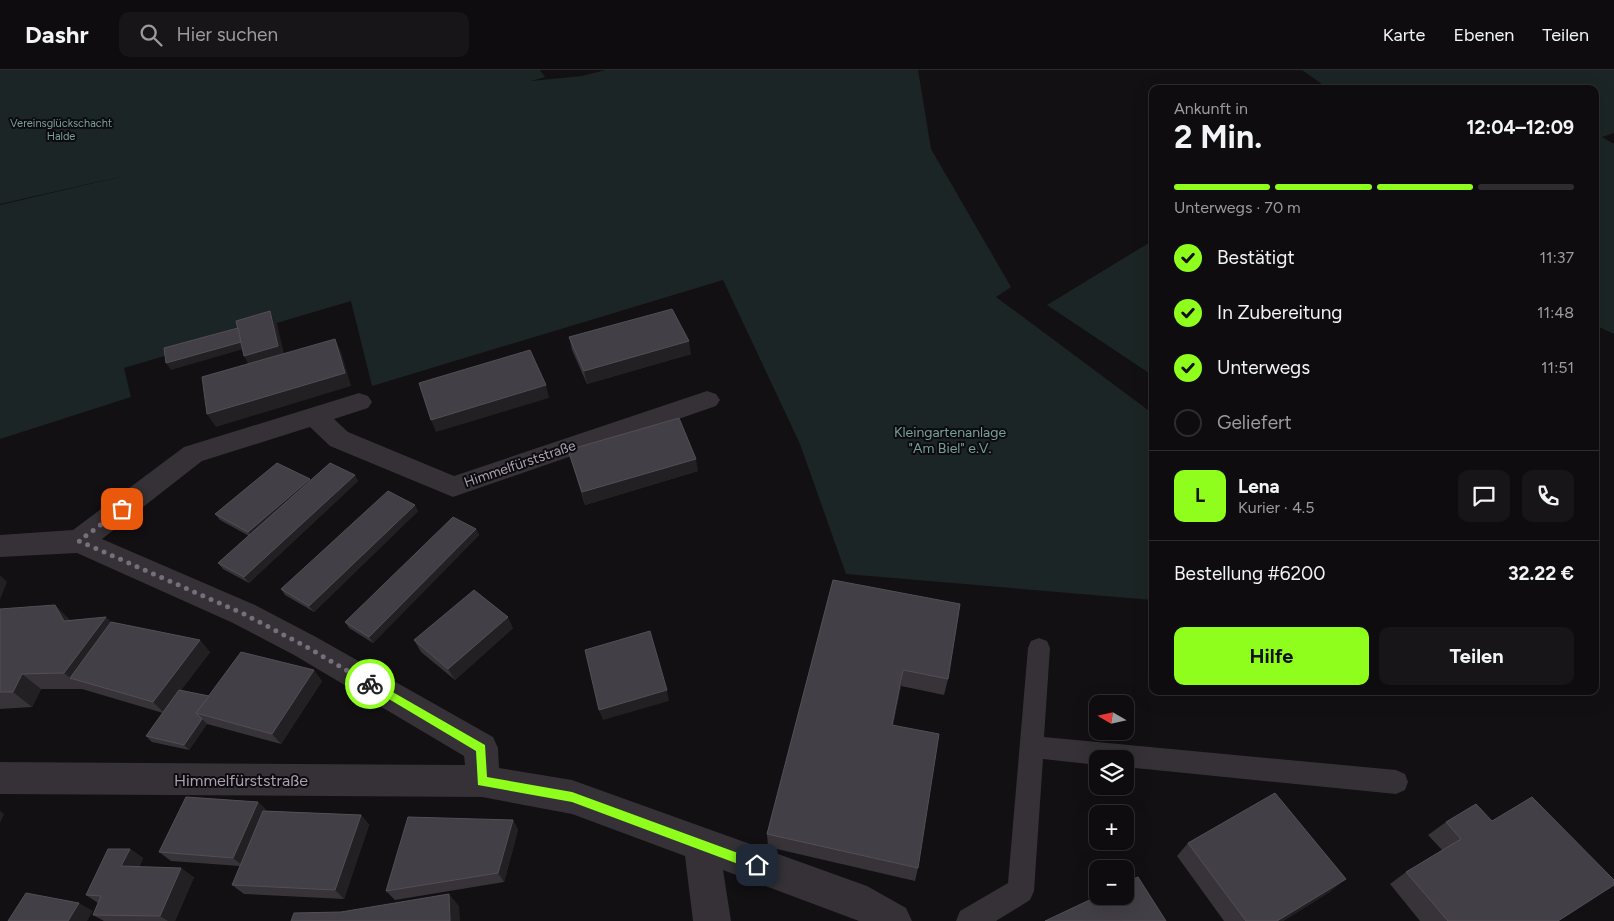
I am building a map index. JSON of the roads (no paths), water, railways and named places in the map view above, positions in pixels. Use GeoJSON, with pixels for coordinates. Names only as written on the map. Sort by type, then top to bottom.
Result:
{"type":"FeatureCollection","features":[{"type":"Feature","properties":{"kind":"street","name":"Himmelfürststraße"},"geometry":{"type":"LineString","coordinates":[[315,417],[339,439],[453,487],[707,400]]}},
{"type":"Feature","properties":{"kind":"street"},"geometry":{"type":"LineString","coordinates":[[79,541],[193,454],[359,402]]}},
{"type":"Feature","properties":{"kind":"street"},"geometry":{"type":"LineString","coordinates":[[0,546],[79,541],[244,614],[305,646],[481,748],[482,781]]}},
{"type":"Feature","properties":{"kind":"street","name":"Himmelfürststraße"},"geometry":{"type":"LineString","coordinates":[[0,778],[482,781],[572,797],[867,905],[893,921]]}},
{"type":"Feature","properties":{"kind":"street"},"geometry":{"type":"LineString","coordinates":[[702,846],[712,921]]}},
{"type":"Feature","properties":{"kind":"lane"},"geometry":{"type":"LineString","coordinates":[[970,921],[1021,891],[1039,648]]}},
{"type":"Feature","properties":{"kind":"lane"},"geometry":{"type":"LineString","coordinates":[[1031,746],[1396,782]]}},
{"type":"Feature","properties":{"kind":"park label","name":"Vereinsglückschacht Halde"},"geometry":{"type":"Point","coordinates":[61,129]}},
{"type":"Feature","properties":{"kind":"park label","name":"Kleingartenanlage \"Am Biel\" e.V."},"geometry":{"type":"Point","coordinates":[950,440]}}]}
